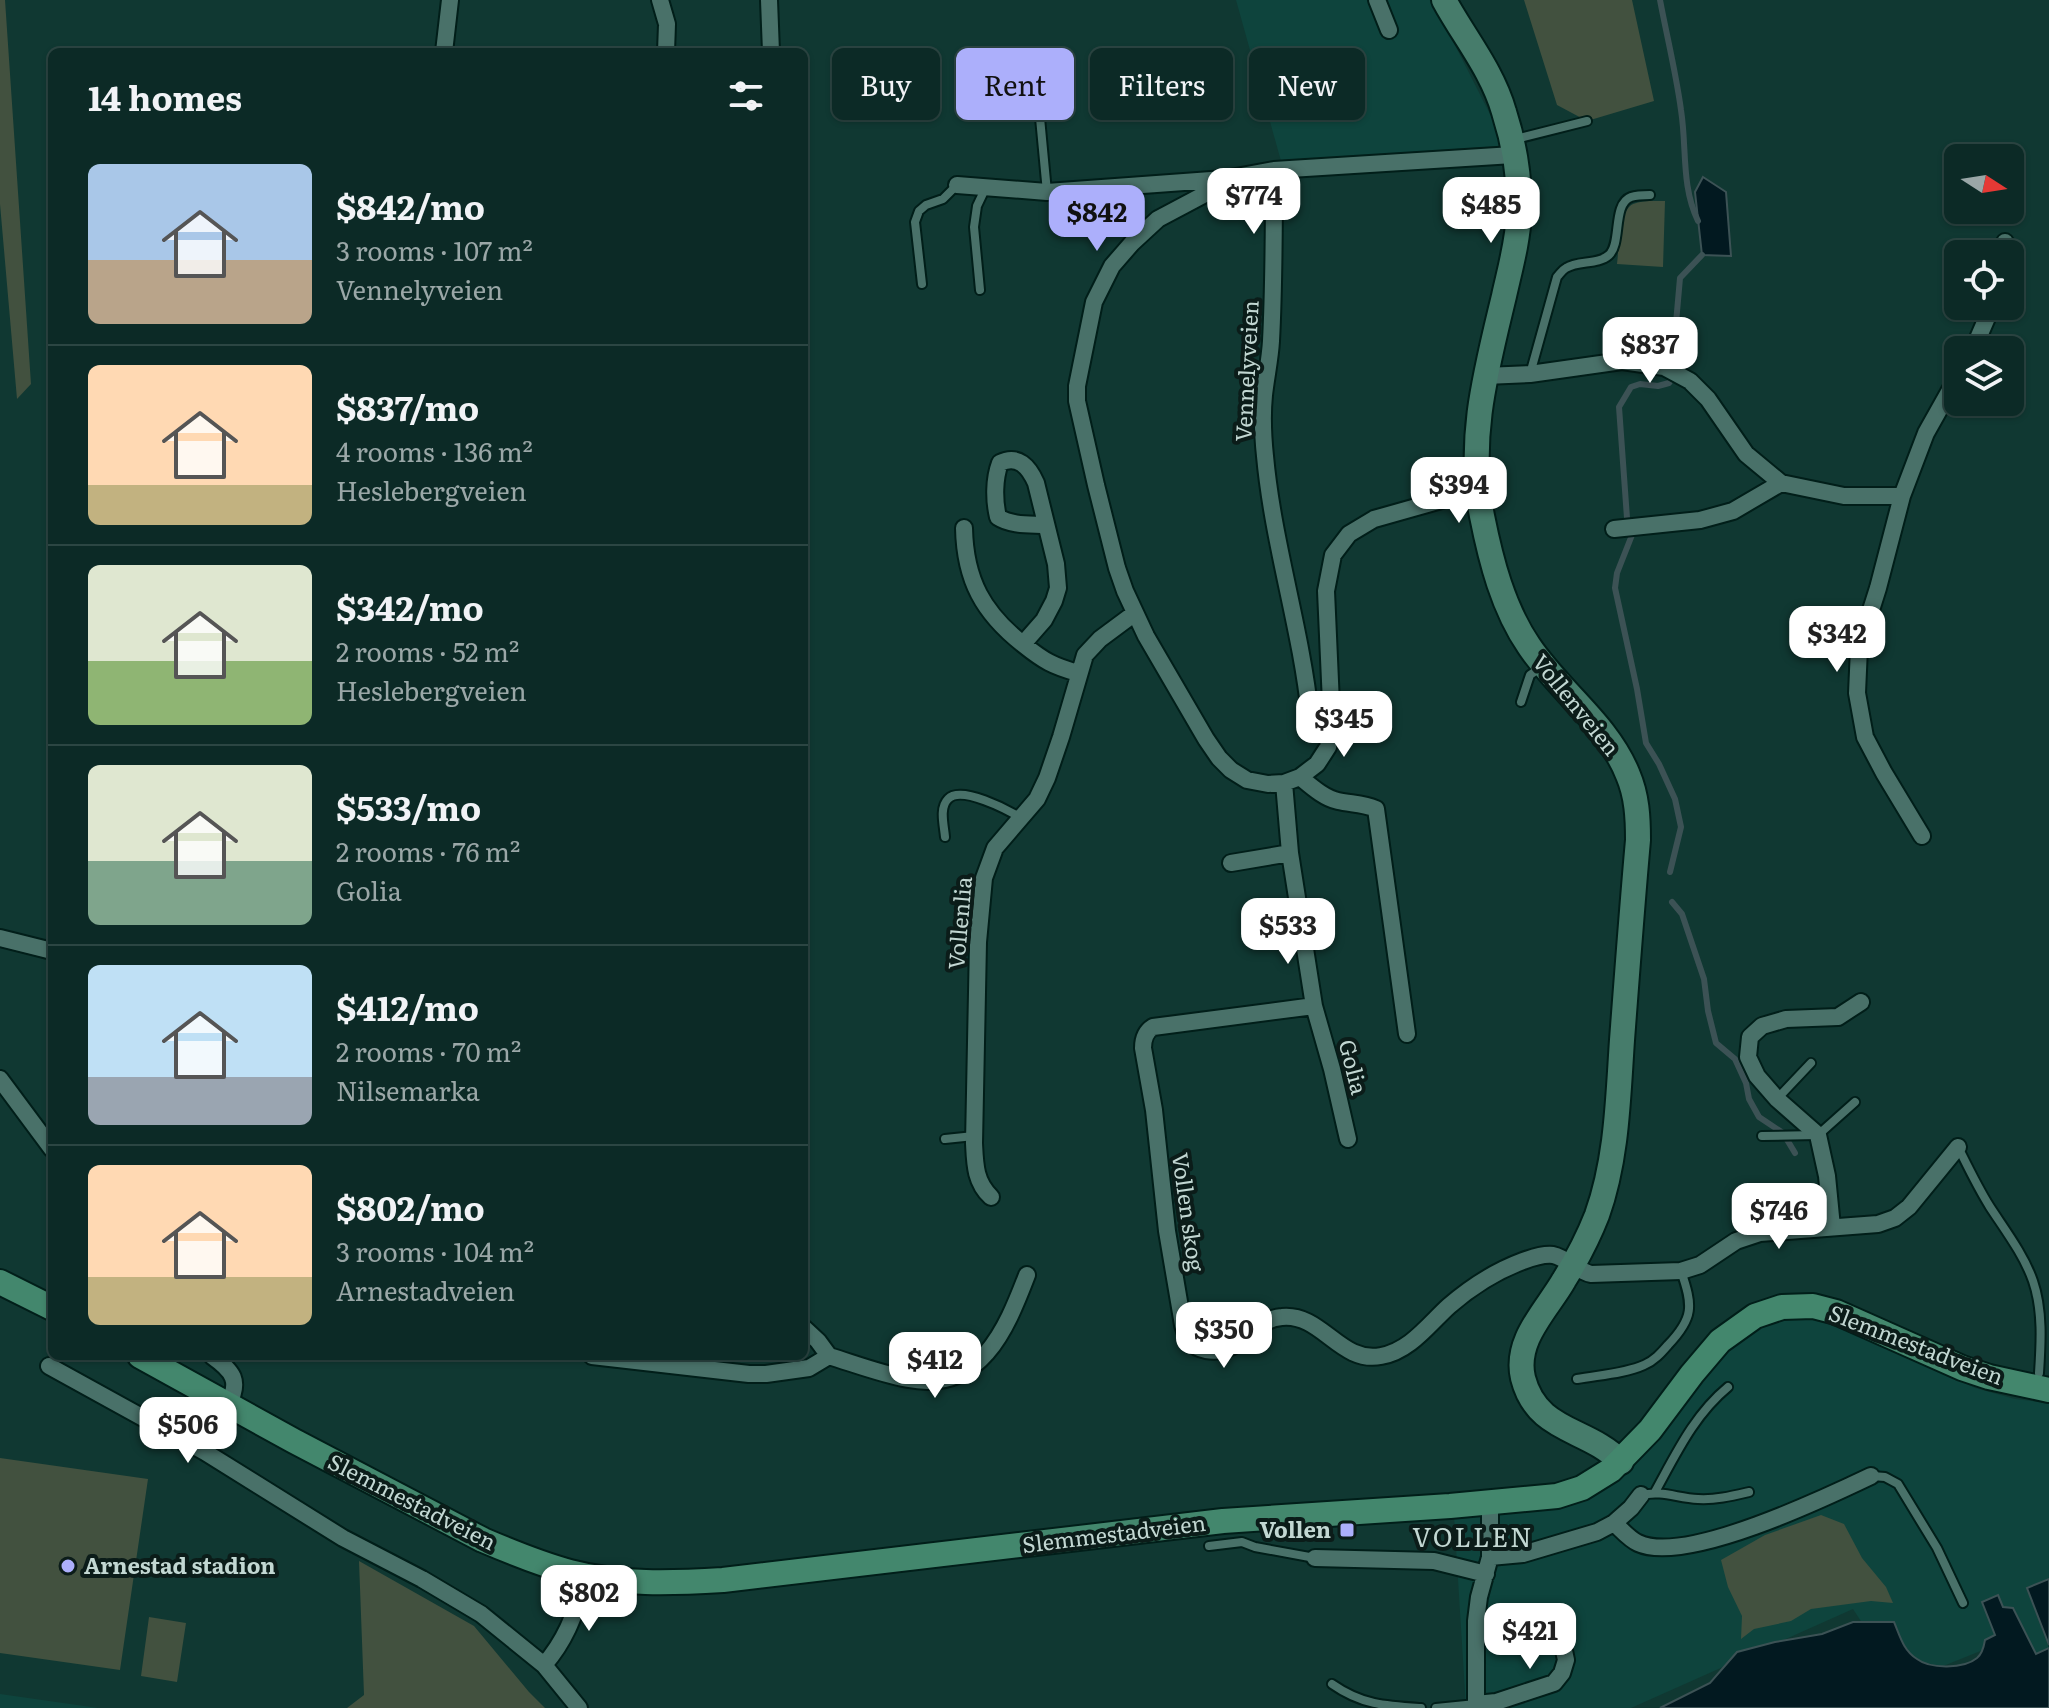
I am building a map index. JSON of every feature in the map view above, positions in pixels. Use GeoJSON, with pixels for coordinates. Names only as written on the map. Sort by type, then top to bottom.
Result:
{"type":"FeatureCollection","features":[{"type":"Feature","properties":{"kind":"main road","name":"Vollenveien"},"geometry":{"type":"LineString","coordinates":[[1444,0],[1492,82],[1504,111],[1519,199],[1517,232],[1485,376],[1476,440],[1477,490],[1497,577],[1529,646],[1618,755],[1637,806],[1613,1152],[1597,1215],[1572,1266],[1529,1333],[1523,1353],[1522,1374],[1532,1399],[1548,1419],[1611,1451],[1621,1462]]}},
{"type":"Feature","properties":{"kind":"main road"},"geometry":{"type":"LineString","coordinates":[[0,1282],[48,1306]]}},
{"type":"Feature","properties":{"kind":"main road","name":"Slemmestadveien"},"geometry":{"type":"LineString","coordinates":[[147,1360],[483,1540],[587,1576],[658,1582],[723,1580],[1223,1521],[1546,1498],[1574,1491],[1595,1481],[1621,1462],[1720,1341],[1755,1316],[1782,1307],[1813,1306],[1836,1312],[1989,1377],[2044,1381]]}},
{"type":"Feature","properties":{"kind":"street"},"geometry":{"type":"LineString","coordinates":[[444,48],[450,0]]}},
{"type":"Feature","properties":{"kind":"street"},"geometry":{"type":"LineString","coordinates":[[660,0],[667,24],[666,48]]}},
{"type":"Feature","properties":{"kind":"street"},"geometry":{"type":"LineString","coordinates":[[769,0],[771,48]]}},
{"type":"Feature","properties":{"kind":"street"},"geometry":{"type":"LineString","coordinates":[[1377,0],[1389,30]]}},
{"type":"Feature","properties":{"kind":"street"},"geometry":{"type":"LineString","coordinates":[[957,185],[1047,192],[1225,179],[1274,170],[1512,148]]}},
{"type":"Feature","properties":{"kind":"street","name":"Vennelyveien"},"geometry":{"type":"LineString","coordinates":[[1274,170],[1273,303],[1264,399],[1264,454],[1274,528],[1292,604],[1310,715]]}},
{"type":"Feature","properties":{"kind":"street"},"geometry":{"type":"LineString","coordinates":[[1225,179],[1207,193],[1158,219],[1112,266],[1094,302],[1076,394],[1117,568],[1135,613],[1182,698],[1219,758],[1231,770],[1247,780],[1284,783],[1300,777],[1321,760],[1328,747],[1332,726],[1326,591],[1333,555],[1349,534],[1374,519],[1477,490]]}},
{"type":"Feature","properties":{"kind":"street"},"geometry":{"type":"LineString","coordinates":[[1485,376],[1530,374],[1622,361],[1664,367],[1690,381],[1708,399],[1746,454],[1781,483],[1844,496],[1902,496]]}},
{"type":"Feature","properties":{"kind":"street"},"geometry":{"type":"LineString","coordinates":[[1922,836],[1865,737],[1856,670],[1859,648],[1902,496],[1926,433],[1944,401]]}},
{"type":"Feature","properties":{"kind":"street"},"geometry":{"type":"LineString","coordinates":[[1614,529],[1700,520],[1733,511],[1781,483]]}},
{"type":"Feature","properties":{"kind":"street"},"geometry":{"type":"LineString","coordinates":[[1023,644],[1044,620],[1058,588],[1056,564],[1046,525]]}},
{"type":"Feature","properties":{"kind":"street"},"geometry":{"type":"LineString","coordinates":[[964,528],[967,562],[983,603],[998,623],[1047,663],[1078,673]]}},
{"type":"Feature","properties":{"kind":"street","name":"Vollenlia"},"geometry":{"type":"LineString","coordinates":[[991,1197],[977,1176],[974,1136],[982,887],[995,848],[1037,799],[1047,778],[1085,655],[1135,613]]}},
{"type":"Feature","properties":{"kind":"street"},"geometry":{"type":"LineString","coordinates":[[1300,777],[1335,800],[1366,804],[1376,809],[1407,1034]]}},
{"type":"Feature","properties":{"kind":"street","name":"Golia"},"geometry":{"type":"LineString","coordinates":[[1284,783],[1290,853],[1314,1006],[1348,1139]]}},
{"type":"Feature","properties":{"kind":"street"},"geometry":{"type":"LineString","coordinates":[[1231,863],[1290,853]]}},
{"type":"Feature","properties":{"kind":"street"},"geometry":{"type":"LineString","coordinates":[[0,938],[48,950]]}},
{"type":"Feature","properties":{"kind":"street"},"geometry":{"type":"LineString","coordinates":[[1832,1227],[1827,1176],[1810,1135],[1757,1076],[1748,1057],[1750,1037],[1762,1026],[1786,1019],[1838,1017],[1861,1002]]}},
{"type":"Feature","properties":{"kind":"street","name":"Vollen skog"},"geometry":{"type":"LineString","coordinates":[[1314,1006],[1153,1027],[1147,1031],[1143,1048],[1154,1110],[1167,1231],[1188,1340],[1209,1350],[1230,1348],[1266,1321],[1282,1316],[1310,1322],[1352,1352],[1381,1356],[1409,1343],[1464,1293],[1504,1269],[1528,1259],[1549,1255],[1559,1257],[1572,1266]]}},
{"type":"Feature","properties":{"kind":"street"},"geometry":{"type":"LineString","coordinates":[[0,1079],[48,1144]]}},
{"type":"Feature","properties":{"kind":"street"},"geometry":{"type":"LineString","coordinates":[[1572,1266],[1591,1274],[1681,1271],[1700,1265],[1720,1250],[1747,1237],[1775,1231],[1878,1224],[1895,1218],[1909,1207],[1958,1147]]}},
{"type":"Feature","properties":{"kind":"street"},"geometry":{"type":"LineString","coordinates":[[808,1332],[829,1356],[908,1379],[925,1381],[959,1374],[977,1364],[992,1348],[1008,1321],[1027,1275]]}},
{"type":"Feature","properties":{"kind":"street"},"geometry":{"type":"LineString","coordinates":[[624,1360],[712,1371],[770,1374],[809,1368],[829,1356]]}},
{"type":"Feature","properties":{"kind":"street"},"geometry":{"type":"LineString","coordinates":[[217,1360],[235,1383],[236,1391],[228,1405]]}},
{"type":"Feature","properties":{"kind":"street"},"geometry":{"type":"LineString","coordinates":[[770,1374],[776,1360]]}},
{"type":"Feature","properties":{"kind":"street"},"geometry":{"type":"LineString","coordinates":[[49,1366],[205,1452],[343,1538],[481,1614],[544,1665],[579,1708]]}},
{"type":"Feature","properties":{"kind":"street"},"geometry":{"type":"LineString","coordinates":[[1614,1523],[1637,1543],[1667,1546],[1691,1544],[1782,1516],[1871,1476]]}},
{"type":"Feature","properties":{"kind":"street"},"geometry":{"type":"LineString","coordinates":[[1490,1557],[1523,1554],[1579,1538],[1614,1523],[1648,1493]]}},
{"type":"Feature","properties":{"kind":"street"},"geometry":{"type":"LineString","coordinates":[[1490,1503],[1490,1557],[1476,1621],[1476,1706],[1554,1683],[1562,1673],[1566,1660],[1557,1618]]}},
{"type":"Feature","properties":{"kind":"street"},"geometry":{"type":"LineString","coordinates":[[1315,1558],[1434,1561],[1486,1574]]}},
{"type":"Feature","properties":{"kind":"street"},"geometry":{"type":"LineString","coordinates":[[544,1665],[569,1629],[587,1576]]}},
{"type":"Feature","properties":{"kind":"lane"},"geometry":{"type":"LineString","coordinates":[[1040,120],[1047,192]]}},
{"type":"Feature","properties":{"kind":"lane"},"geometry":{"type":"LineString","coordinates":[[1512,148],[1587,121]]}},
{"type":"Feature","properties":{"kind":"lane"},"geometry":{"type":"LineString","coordinates":[[922,284],[915,222],[919,211],[943,199],[957,185]]}},
{"type":"Feature","properties":{"kind":"lane"},"geometry":{"type":"LineString","coordinates":[[980,290],[974,227],[977,206],[986,187]]}},
{"type":"Feature","properties":{"kind":"lane"},"geometry":{"type":"LineString","coordinates":[[1530,374],[1557,277],[1566,267],[1609,255],[1624,203],[1629,198],[1650,195]]}},
{"type":"Feature","properties":{"kind":"lane"},"geometry":{"type":"LineString","coordinates":[[1521,702],[1530,675],[1544,665]]}},
{"type":"Feature","properties":{"kind":"lane"},"geometry":{"type":"LineString","coordinates":[[945,837],[943,810],[947,799],[953,796],[963,794],[1006,808],[1021,818]]}},
{"type":"Feature","properties":{"kind":"lane"},"geometry":{"type":"LineString","coordinates":[[1777,1099],[1811,1063]]}},
{"type":"Feature","properties":{"kind":"lane"},"geometry":{"type":"LineString","coordinates":[[1762,1136],[1810,1135],[1855,1102]]}},
{"type":"Feature","properties":{"kind":"lane"},"geometry":{"type":"LineString","coordinates":[[945,1139],[974,1136]]}},
{"type":"Feature","properties":{"kind":"lane"},"geometry":{"type":"LineString","coordinates":[[1958,1147],[2033,1280],[2039,1309],[2044,1381]]}},
{"type":"Feature","properties":{"kind":"lane"},"geometry":{"type":"LineString","coordinates":[[1577,1379],[1632,1369],[1646,1365],[1657,1357],[1682,1330],[1688,1316],[1690,1303],[1681,1271]]}},
{"type":"Feature","properties":{"kind":"lane"},"geometry":{"type":"LineString","coordinates":[[1728,1387],[1710,1401],[1699,1415],[1648,1493],[1716,1500],[1749,1492]]}},
{"type":"Feature","properties":{"kind":"lane"},"geometry":{"type":"LineString","coordinates":[[1871,1476],[1885,1477],[1898,1484],[1937,1548],[1963,1603]]}},
{"type":"Feature","properties":{"kind":"lane"},"geometry":{"type":"LineString","coordinates":[[1209,1546],[1242,1542],[1315,1558]]}},
{"type":"Feature","properties":{"kind":"lane"},"geometry":{"type":"LineString","coordinates":[[1332,1684],[1353,1698],[1377,1705],[1421,1708]]}},
{"type":"Feature","properties":{"kind":"lane"},"geometry":{"type":"LineString","coordinates":[[1436,1708],[1476,1706]]}},
{"type":"Feature","properties":{"kind":"shaded area"},"geometry":{"type":"Polygon","coordinates":[[[1236,0],[1432,0],[1496,126],[1500,146],[1281,161],[1270,120],[1365,120],[1365,48],[1249,48],[1236,0]]]}},
{"type":"Feature","properties":{"kind":"shaded area"},"geometry":{"type":"Polygon","coordinates":[[[1703,177],[1726,192],[1731,256],[1702,255],[1695,192],[1703,177]]]}},
{"type":"Feature","properties":{"kind":"shaded area"},"geometry":{"type":"Polygon","coordinates":[[[1792,1319],[1822,1320],[1841,1326],[1975,1388],[2015,1399],[2049,1403],[2049,1579],[2027,1589],[2049,1648],[2036,1654],[2014,1608],[2003,1607],[1998,1596],[1995,1635],[1983,1650],[1901,1683],[1853,1609],[1631,1708],[1466,1708],[1454,1515],[1493,1515],[1564,1506],[1616,1482],[1662,1431],[1724,1352],[1746,1335],[1766,1325],[1792,1319]]]}},
{"type":"Feature","properties":{"kind":"shaded area"},"geometry":{"type":"Polygon","coordinates":[[[2049,1579],[2049,1645],[2027,1588],[2049,1579]]]}},
{"type":"Feature","properties":{"kind":"shaded area"},"geometry":{"type":"Polygon","coordinates":[[[1998,1595],[2003,1607],[2013,1608],[2036,1654],[2049,1648],[2049,1708],[1660,1708],[1710,1683],[1737,1652],[1822,1634],[1853,1622],[1894,1622],[1905,1647],[1923,1662],[1956,1666],[1971,1662],[1981,1652],[1985,1640],[1995,1635],[1982,1602],[1998,1595]]]}},
{"type":"Feature","properties":{"kind":"shaded area"},"geometry":{"type":"Polygon","coordinates":[[[0,1694],[98,1708],[0,1708],[0,1694]]]}},
{"type":"Feature","properties":{"kind":"green space"},"geometry":{"type":"Polygon","coordinates":[[[0,0],[5,0],[31,384],[17,399],[0,204],[0,0]]]}},
{"type":"Feature","properties":{"kind":"green space"},"geometry":{"type":"Polygon","coordinates":[[[1524,0],[1632,0],[1654,101],[1587,121],[1557,105],[1524,0]]]}},
{"type":"Feature","properties":{"kind":"green space"},"geometry":{"type":"Polygon","coordinates":[[[1665,201],[1663,267],[1617,264],[1620,231],[1628,208],[1640,202],[1665,201]]]}},
{"type":"Feature","properties":{"kind":"green space","name":"Arnestad stadion"},"geometry":{"type":"Polygon","coordinates":[[[0,1458],[148,1479],[120,1670],[0,1653],[0,1458]]]}},
{"type":"Feature","properties":{"kind":"green space"},"geometry":{"type":"Polygon","coordinates":[[[1821,1515],[1844,1524],[1862,1558],[1886,1587],[1893,1603],[1871,1601],[1811,1609],[1791,1621],[1754,1629],[1741,1639],[1742,1616],[1728,1587],[1721,1560],[1765,1535],[1821,1515]]]}},
{"type":"Feature","properties":{"kind":"green space"},"geometry":{"type":"Polygon","coordinates":[[[359,1561],[474,1626],[545,1708],[347,1708],[364,1695],[359,1561]]]}},
{"type":"Feature","properties":{"kind":"green space"},"geometry":{"type":"Polygon","coordinates":[[[149,1617],[186,1623],[177,1682],[141,1676],[149,1617]]]}},
{"type":"Feature","properties":{"kind":"waterway"},"geometry":{"type":"LineString","coordinates":[[1660,0],[1679,96],[1689,194],[1698,221]]}},
{"type":"Feature","properties":{"kind":"waterway"},"geometry":{"type":"LineString","coordinates":[[1678,349],[1676,323],[1680,278],[1702,255]]}},
{"type":"Feature","properties":{"kind":"waterway"},"geometry":{"type":"LineString","coordinates":[[1627,518],[1619,407],[1631,387],[1640,384],[1658,386],[1671,380]]}},
{"type":"Feature","properties":{"kind":"waterway"},"geometry":{"type":"LineString","coordinates":[[1632,535],[1617,573],[1615,588],[1646,743],[1675,799],[1681,827],[1670,872]]}},
{"type":"Feature","properties":{"kind":"waterway"},"geometry":{"type":"LineString","coordinates":[[1672,902],[1682,914],[1704,979],[1716,1043],[1735,1059],[1759,1117],[1783,1133],[1795,1153]]}},
{"type":"Feature","properties":{"kind":"place","name":"Vollen"},"geometry":{"type":"Point","coordinates":[1347,1530]}},
{"type":"Feature","properties":{"kind":"place","name":"Arnestad stadion"},"geometry":{"type":"Point","coordinates":[68,1566]}},
{"type":"Feature","properties":{"kind":"district","name":"VOLLEN"},"geometry":{"type":"Point","coordinates":[1473,1538]}}]}
